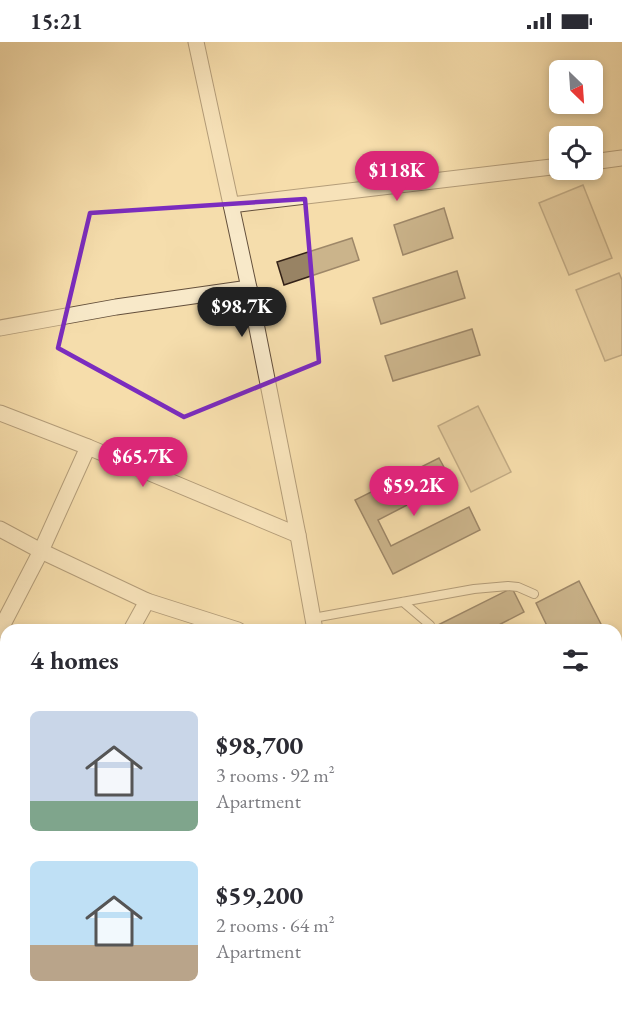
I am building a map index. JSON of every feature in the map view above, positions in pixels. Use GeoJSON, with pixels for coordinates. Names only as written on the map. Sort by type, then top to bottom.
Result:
{"type":"FeatureCollection","features":[{"type":"Feature","properties":{"kind":"street"},"geometry":{"type":"LineString","coordinates":[[196,42],[249,288],[314,624]]}},
{"type":"Feature","properties":{"kind":"street"},"geometry":{"type":"LineString","coordinates":[[603,161],[622,158]]}},
{"type":"Feature","properties":{"kind":"street"},"geometry":{"type":"LineString","coordinates":[[231,205],[549,167]]}},
{"type":"Feature","properties":{"kind":"street"},"geometry":{"type":"LineString","coordinates":[[0,328],[116,307],[249,288]]}},
{"type":"Feature","properties":{"kind":"street"},"geometry":{"type":"LineString","coordinates":[[0,413],[88,447],[298,535]]}},
{"type":"Feature","properties":{"kind":"street"},"geometry":{"type":"LineString","coordinates":[[3,624],[41,551],[88,447]]}},
{"type":"Feature","properties":{"kind":"street"},"geometry":{"type":"LineString","coordinates":[[0,529],[147,601],[219,624]]}},
{"type":"Feature","properties":{"kind":"street"},"geometry":{"type":"LineString","coordinates":[[134,624],[147,601]]}},
{"type":"Feature","properties":{"kind":"lane"},"geometry":{"type":"LineString","coordinates":[[314,624],[403,602],[474,589],[508,586],[518,587],[534,594]]}},
{"type":"Feature","properties":{"kind":"lane"},"geometry":{"type":"LineString","coordinates":[[403,602],[429,624]]}},
{"type":"Feature","properties":{"kind":"highlighted area"},"geometry":{"type":"Polygon","coordinates":[[[305,199],[319,362],[184,417],[58,348],[90,213],[305,199]]]}},
{"type":"Feature","properties":{"kind":"shaded area"},"geometry":{"type":"Polygon","coordinates":[[[583,185],[612,258],[569,275],[539,203],[583,185]]]}},
{"type":"Feature","properties":{"kind":"shaded area"},"geometry":{"type":"Polygon","coordinates":[[[619,273],[622,280],[622,355],[605,361],[576,290],[619,273]]]}},
{"type":"Feature","properties":{"kind":"shaded area"},"geometry":{"type":"Polygon","coordinates":[[[478,406],[511,472],[471,492],[438,426],[478,406]]]}},
{"type":"Feature","properties":{"kind":"building"},"geometry":{"type":"Polygon","coordinates":[[[444,208],[453,238],[403,255],[394,225],[444,208]]]}},
{"type":"Feature","properties":{"kind":"building"},"geometry":{"type":"Polygon","coordinates":[[[352,238],[359,260],[284,285],[277,262],[352,238]]]}},
{"type":"Feature","properties":{"kind":"building"},"geometry":{"type":"Polygon","coordinates":[[[457,271],[465,298],[381,324],[373,298],[457,271]]]}},
{"type":"Feature","properties":{"kind":"building"},"geometry":{"type":"Polygon","coordinates":[[[472,329],[480,355],[393,381],[385,356],[472,329]]]}},
{"type":"Feature","properties":{"kind":"building"},"geometry":{"type":"Polygon","coordinates":[[[439,458],[452,482],[378,520],[391,546],[469,507],[480,530],[393,574],[355,500],[439,458]]]}},
{"type":"Feature","properties":{"kind":"building"},"geometry":{"type":"Polygon","coordinates":[[[579,581],[601,624],[546,624],[536,603],[579,581]]]}},
{"type":"Feature","properties":{"kind":"building"},"geometry":{"type":"Polygon","coordinates":[[[512,588],[524,612],[501,624],[440,624],[512,588]]]}}]}
